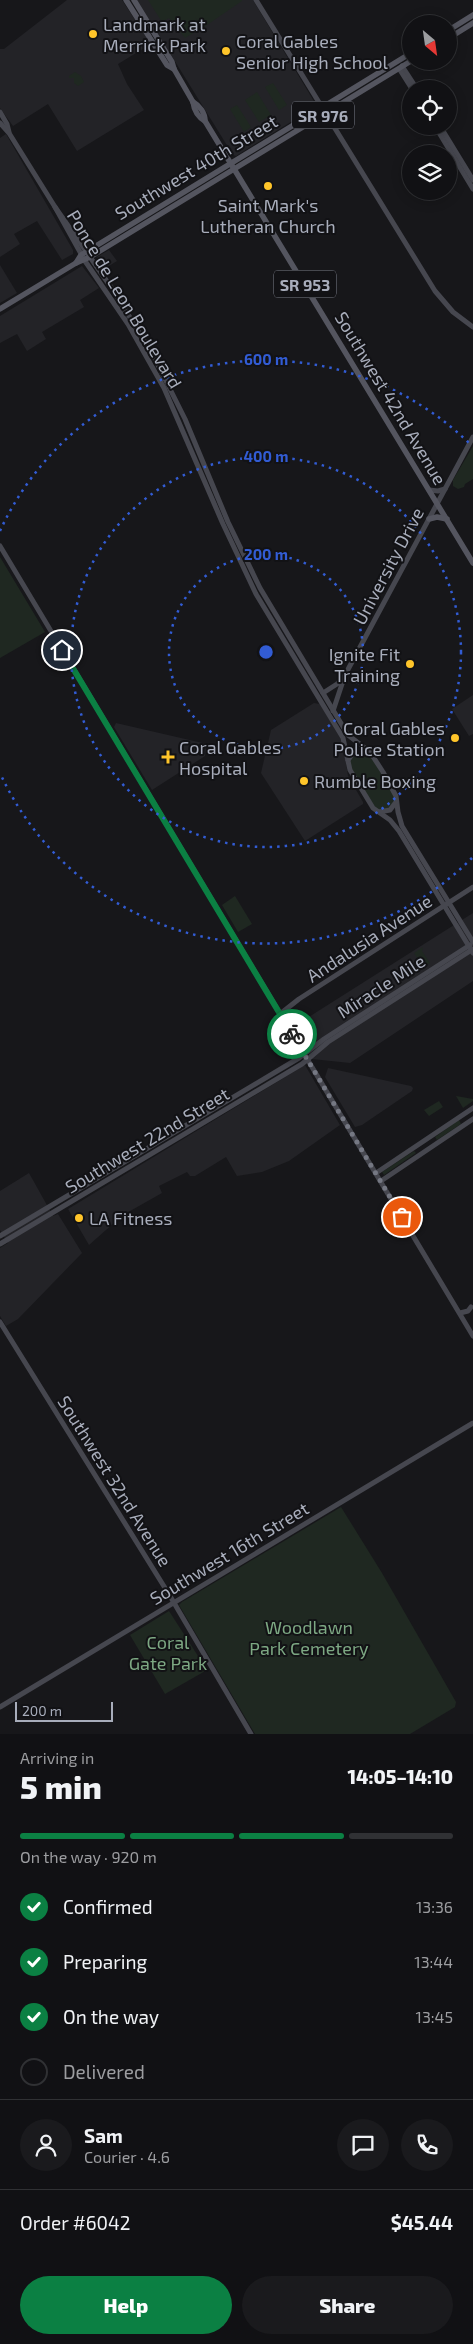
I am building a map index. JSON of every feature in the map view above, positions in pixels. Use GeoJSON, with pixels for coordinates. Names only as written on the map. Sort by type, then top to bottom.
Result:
{"type":"FeatureCollection","features":[{"type":"Feature","properties":{"kind":"main road","name":"Southwest 42nd Avenue"},"geometry":{"type":"LineString","coordinates":[[126,0],[167,65],[174,69]]}},
{"type":"Feature","properties":{"kind":"main road","name":"Southwest 42nd Avenue"},"geometry":{"type":"LineString","coordinates":[[134,0],[172,62],[193,102],[202,110],[205,121],[473,563]]}},
{"type":"Feature","properties":{"kind":"main road"},"geometry":{"type":"LineString","coordinates":[[458,24],[473,15]]}},
{"type":"Feature","properties":{"kind":"main road"},"geometry":{"type":"LineString","coordinates":[[458,32],[473,23]]}},
{"type":"Feature","properties":{"kind":"main road","name":"Southwest 40th Street"},"geometry":{"type":"LineString","coordinates":[[324,111],[402,59]]}},
{"type":"Feature","properties":{"kind":"main road","name":"Southwest 40th Street"},"geometry":{"type":"LineString","coordinates":[[0,309],[324,111],[402,66]]}},
{"type":"Feature","properties":{"kind":"main road"},"geometry":{"type":"LineString","coordinates":[[428,519],[437,517],[447,519]]}},
{"type":"Feature","properties":{"kind":"street"},"geometry":{"type":"LineString","coordinates":[[256,0],[433,290],[451,309],[473,327]]}},
{"type":"Feature","properties":{"kind":"street"},"geometry":{"type":"LineString","coordinates":[[402,66],[400,70],[406,80]]}},
{"type":"Feature","properties":{"kind":"street","name":"Ponce de Leon Boulevard"},"geometry":{"type":"LineString","coordinates":[[0,112],[8,124],[9,133]]}},
{"type":"Feature","properties":{"kind":"street","name":"Ponce de Leon Boulevard"},"geometry":{"type":"LineString","coordinates":[[0,123],[9,133],[86,256],[128,324],[164,388],[247,577],[342,736],[350,770],[373,808],[396,827],[447,904]]}},
{"type":"Feature","properties":{"kind":"street"},"geometry":{"type":"LineString","coordinates":[[441,135],[473,188]]}},
{"type":"Feature","properties":{"kind":"street"},"geometry":{"type":"LineString","coordinates":[[446,135],[473,180]]}},
{"type":"Feature","properties":{"kind":"street","name":"Ponce de Leon Boulevard"},"geometry":{"type":"LineString","coordinates":[[86,256],[152,353],[186,419],[228,522],[260,588],[349,737],[370,752],[379,765],[396,794],[402,826],[472,947]]}},
{"type":"Feature","properties":{"kind":"street","name":"University Drive"},"geometry":{"type":"LineString","coordinates":[[333,711],[345,676],[473,437]]}},
{"type":"Feature","properties":{"kind":"street"},"geometry":{"type":"LineString","coordinates":[[429,490],[438,492],[445,489]]}},
{"type":"Feature","properties":{"kind":"street"},"geometry":{"type":"LineString","coordinates":[[0,546],[473,1336]]}},
{"type":"Feature","properties":{"kind":"street"},"geometry":{"type":"LineString","coordinates":[[323,693],[345,676]]}},
{"type":"Feature","properties":{"kind":"street"},"geometry":{"type":"LineString","coordinates":[[348,760],[354,752],[364,748]]}},
{"type":"Feature","properties":{"kind":"street"},"geometry":{"type":"LineString","coordinates":[[378,812],[390,810],[397,802]]}},
{"type":"Feature","properties":{"kind":"street","name":"Andalusia Avenue"},"geometry":{"type":"LineString","coordinates":[[280,1014],[299,999],[473,887]]}},
{"type":"Feature","properties":{"kind":"street","name":"Miracle Mile"},"geometry":{"type":"LineString","coordinates":[[304,1054],[324,1039],[472,947]]}},
{"type":"Feature","properties":{"kind":"street","name":"Miracle Mile"},"geometry":{"type":"LineString","coordinates":[[308,1060],[330,1040],[472,947]]}},
{"type":"Feature","properties":{"kind":"street","name":"Southwest 22nd Street"},"geometry":{"type":"LineString","coordinates":[[0,1236],[304,1054]]}},
{"type":"Feature","properties":{"kind":"street","name":"Southwest 22nd Street"},"geometry":{"type":"LineString","coordinates":[[0,1244],[308,1060]]}},
{"type":"Feature","properties":{"kind":"street"},"geometry":{"type":"LineString","coordinates":[[376,1173],[473,1108]]}},
{"type":"Feature","properties":{"kind":"street"},"geometry":{"type":"LineString","coordinates":[[380,1181],[473,1119]]}},
{"type":"Feature","properties":{"kind":"street"},"geometry":{"type":"LineString","coordinates":[[428,1139],[432,1146]]}},
{"type":"Feature","properties":{"kind":"street"},"geometry":{"type":"LineString","coordinates":[[416,1147],[418,1151],[423,1152]]}},
{"type":"Feature","properties":{"kind":"street"},"geometry":{"type":"LineString","coordinates":[[26,1220],[28,1227]]}},
{"type":"Feature","properties":{"kind":"street"},"geometry":{"type":"LineString","coordinates":[[460,1313],[468,1311],[471,1307]]}},
{"type":"Feature","properties":{"kind":"street","name":"Southwest 32nd Avenue"},"geometry":{"type":"LineString","coordinates":[[0,1322],[173,1602],[250,1734]]}},
{"type":"Feature","properties":{"kind":"street","name":"Southwest 16th Street"},"geometry":{"type":"LineString","coordinates":[[0,1707],[473,1423]]}},
{"type":"Feature","properties":{"kind":"shaded area"},"geometry":{"type":"Polygon","coordinates":[[[67,0],[122,0],[151,44],[118,64],[127,84],[144,110],[77,151],[48,104],[13,126],[0,108],[0,49],[4,49],[67,0]]]}},
{"type":"Feature","properties":{"kind":"shaded area","name":"Coral Gables Senior High School"},"geometry":{"type":"Polygon","coordinates":[[[137,0],[253,0],[315,103],[315,107],[236,156],[233,155],[137,0]]]}},
{"type":"Feature","properties":{"kind":"shaded area"},"geometry":{"type":"Polygon","coordinates":[[[6,134],[73,250],[73,254],[62,260],[37,221],[14,234],[20,244],[0,257],[0,138],[6,134]]]}},
{"type":"Feature","properties":{"kind":"shaded area"},"geometry":{"type":"Polygon","coordinates":[[[109,250],[117,261],[104,269],[97,257],[109,250]]]}},
{"type":"Feature","properties":{"kind":"shaded area"},"geometry":{"type":"Polygon","coordinates":[[[0,265],[17,293],[0,303],[0,265]]]}},
{"type":"Feature","properties":{"kind":"shaded area"},"geometry":{"type":"Polygon","coordinates":[[[82,266],[99,288],[80,300],[84,307],[42,332],[46,339],[27,351],[17,334],[0,343],[0,316],[82,266]]]}},
{"type":"Feature","properties":{"kind":"shaded area"},"geometry":{"type":"Polygon","coordinates":[[[473,695],[473,734],[469,736],[452,709],[473,695]]]}},
{"type":"Feature","properties":{"kind":"shaded area"},"geometry":{"type":"Polygon","coordinates":[[[314,703],[320,704],[343,743],[348,776],[363,804],[305,841],[261,773],[271,730],[314,703]]]}},
{"type":"Feature","properties":{"kind":"shaded area","name":"Coral Gables Hospital"},"geometry":{"type":"Polygon","coordinates":[[[116,723],[207,744],[205,756],[152,790],[114,727],[116,723]]]}},
{"type":"Feature","properties":{"kind":"shaded area"},"geometry":{"type":"Polygon","coordinates":[[[473,913],[473,981],[350,1063],[312,1059],[293,1027],[473,913]]]}},
{"type":"Feature","properties":{"kind":"shaded area"},"geometry":{"type":"Polygon","coordinates":[[[305,1065],[340,1125],[289,1161],[262,1172],[237,1176],[226,1157],[195,1176],[190,1176],[187,1172],[159,1186],[162,1193],[123,1215],[89,1245],[68,1209],[305,1065]]]}},
{"type":"Feature","properties":{"kind":"shaded area"},"geometry":{"type":"Polygon","coordinates":[[[328,1068],[413,1088],[412,1091],[362,1125],[355,1127],[325,1077],[328,1068]]]}},
{"type":"Feature","properties":{"kind":"shaded area"},"geometry":{"type":"Polygon","coordinates":[[[29,1173],[53,1216],[58,1214],[82,1253],[18,1319],[6,1326],[0,1316],[0,1248],[8,1243],[0,1230],[0,1191],[29,1173]]]}},
{"type":"Feature","properties":{"kind":"green space"},"geometry":{"type":"Polygon","coordinates":[[[148,0],[242,1],[204,27],[195,17],[202,28],[185,38],[169,18],[162,22],[148,0]]]}},
{"type":"Feature","properties":{"kind":"green space"},"geometry":{"type":"Polygon","coordinates":[[[75,72],[81,76],[84,82],[78,86],[74,83],[74,78],[69,78],[75,72]]]}},
{"type":"Feature","properties":{"kind":"green space"},"geometry":{"type":"Polygon","coordinates":[[[273,83],[287,105],[279,110],[265,87],[273,83]]]}},
{"type":"Feature","properties":{"kind":"green space"},"geometry":{"type":"Polygon","coordinates":[[[257,92],[271,115],[259,122],[245,100],[257,92]]]}},
{"type":"Feature","properties":{"kind":"green space"},"geometry":{"type":"Polygon","coordinates":[[[237,105],[251,127],[244,132],[230,109],[237,105]]]}},
{"type":"Feature","properties":{"kind":"green space"},"geometry":{"type":"Polygon","coordinates":[[[473,446],[473,479],[465,484],[464,487],[458,489],[453,486],[453,480],[473,446]]]}},
{"type":"Feature","properties":{"kind":"green space"},"geometry":{"type":"Polygon","coordinates":[[[0,557],[45,632],[0,658],[0,557]]]}},
{"type":"Feature","properties":{"kind":"green space"},"geometry":{"type":"Polygon","coordinates":[[[364,751],[368,753],[394,793],[395,798],[391,807],[381,810],[376,809],[350,767],[350,759],[355,753],[364,751]]]}},
{"type":"Feature","properties":{"kind":"green space"},"geometry":{"type":"Polygon","coordinates":[[[235,896],[252,924],[238,932],[222,905],[235,896]]]}},
{"type":"Feature","properties":{"kind":"green space"},"geometry":{"type":"Polygon","coordinates":[[[423,947],[422,951],[430,963],[423,967],[414,953],[423,947]]]}},
{"type":"Feature","properties":{"kind":"green space"},"geometry":{"type":"Polygon","coordinates":[[[456,1096],[473,1099],[473,1101],[463,1108],[456,1096]]]}},
{"type":"Feature","properties":{"kind":"green space"},"geometry":{"type":"Polygon","coordinates":[[[439,1101],[443,1107],[429,1116],[424,1110],[439,1101]]]}},
{"type":"Feature","properties":{"kind":"green space"},"geometry":{"type":"Polygon","coordinates":[[[459,1120],[461,1124],[437,1140],[435,1137],[459,1120]]]}},
{"type":"Feature","properties":{"kind":"green space"},"geometry":{"type":"Polygon","coordinates":[[[414,1151],[416,1153],[384,1175],[382,1172],[414,1151]]]}},
{"type":"Feature","properties":{"kind":"green space","name":"Woodlawn Park Cemetery"},"geometry":{"type":"Polygon","coordinates":[[[341,1507],[382,1573],[456,1702],[455,1707],[410,1734],[255,1734],[179,1605],[341,1507]]]}},
{"type":"Feature","properties":{"kind":"green space","name":"Coral Gate Park"},"geometry":{"type":"Polygon","coordinates":[[[169,1611],[207,1670],[165,1694],[130,1635],[169,1611]]]}},
{"type":"Feature","properties":{"kind":"way so far"},"geometry":{"type":"LineString","coordinates":[[292,1034],[402,1217]]}},
{"type":"Feature","properties":{"kind":"place","name":"Landmark at Merrick Park"},"geometry":{"type":"Point","coordinates":[93,34]}},
{"type":"Feature","properties":{"kind":"place","name":"Coral Gables Senior High School"},"geometry":{"type":"Point","coordinates":[226,51]}},
{"type":"Feature","properties":{"kind":"place","name":"Saint Mark's Lutheran Church"},"geometry":{"type":"Point","coordinates":[268,186]}},
{"type":"Feature","properties":{"kind":"place","name":"Ignite Fit Training"},"geometry":{"type":"Point","coordinates":[410,664]}},
{"type":"Feature","properties":{"kind":"place","name":"Coral Gables Police Station"},"geometry":{"type":"Point","coordinates":[455,738]}},
{"type":"Feature","properties":{"kind":"place","name":"Coral Gables Hospital"},"geometry":{"type":"Point","coordinates":[168,757]}},
{"type":"Feature","properties":{"kind":"place","name":"Rumble Boxing"},"geometry":{"type":"Point","coordinates":[304,781]}},
{"type":"Feature","properties":{"kind":"place","name":"LA Fitness"},"geometry":{"type":"Point","coordinates":[79,1218]}},
{"type":"Feature","properties":{"kind":"route"},"geometry":{"type":"LineString","coordinates":[[62,650],[292,1034]]}}]}
